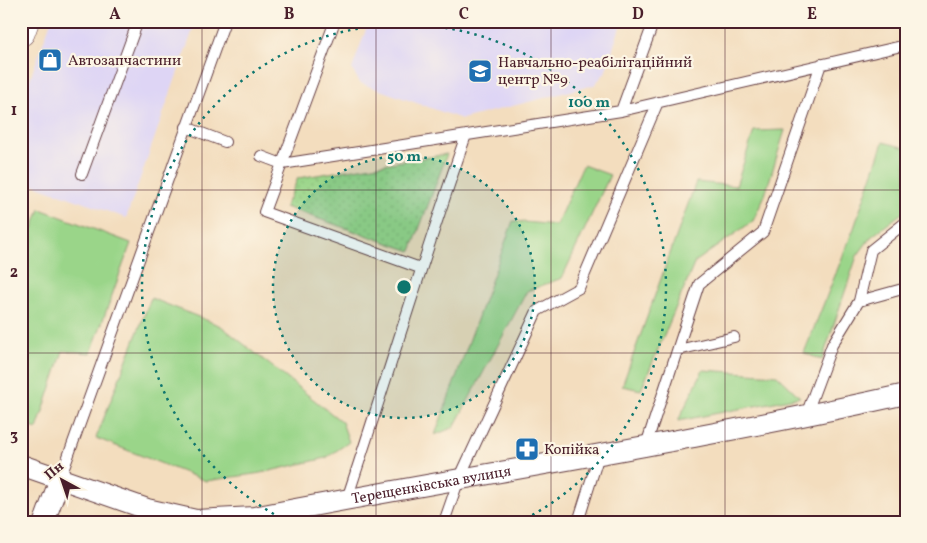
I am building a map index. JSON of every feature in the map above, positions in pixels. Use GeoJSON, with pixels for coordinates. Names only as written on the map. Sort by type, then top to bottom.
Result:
{"type":"FeatureCollection","features":[{"type":"Feature","properties":{"kind":"highway"},"geometry":{"type":"LineString","coordinates":[[21,32],[25,21]]}},
{"type":"Feature","properties":{"kind":"street","name":"Терещенківська вулиця"},"geometry":{"type":"LineString","coordinates":[[21,465],[147,509],[196,520],[254,517],[806,416],[906,394]]}},
{"type":"Feature","properties":{"kind":"street"},"geometry":{"type":"LineString","coordinates":[[44,522],[60,479]]}},
{"type":"Feature","properties":{"kind":"lane"},"geometry":{"type":"LineString","coordinates":[[82,174],[138,21]]}},
{"type":"Feature","properties":{"kind":"lane"},"geometry":{"type":"LineString","coordinates":[[60,479],[225,21]]}},
{"type":"Feature","properties":{"kind":"lane"},"geometry":{"type":"LineString","coordinates":[[334,21],[264,212],[420,268]]}},
{"type":"Feature","properties":{"kind":"lane"},"geometry":{"type":"LineString","coordinates":[[621,111],[654,21]]}},
{"type":"Feature","properties":{"kind":"lane"},"geometry":{"type":"LineString","coordinates":[[261,156],[282,164],[621,111],[906,45]]}},
{"type":"Feature","properties":{"kind":"lane"},"geometry":{"type":"LineString","coordinates":[[646,445],[699,284],[763,232],[821,64]]}},
{"type":"Feature","properties":{"kind":"lane"},"geometry":{"type":"LineString","coordinates":[[444,522],[459,479],[537,311],[579,288],[658,102]]}},
{"type":"Feature","properties":{"kind":"lane"},"geometry":{"type":"LineString","coordinates":[[186,127],[225,142]]}},
{"type":"Feature","properties":{"kind":"lane"},"geometry":{"type":"LineString","coordinates":[[347,499],[387,379],[420,268],[466,135]]}},
{"type":"Feature","properties":{"kind":"lane"},"geometry":{"type":"LineString","coordinates":[[806,416],[832,345],[859,301],[871,250],[906,222]]}},
{"type":"Feature","properties":{"kind":"lane"},"geometry":{"type":"LineString","coordinates":[[859,301],[906,288]]}},
{"type":"Feature","properties":{"kind":"lane"},"geometry":{"type":"LineString","coordinates":[[678,350],[734,337]]}},
{"type":"Feature","properties":{"kind":"lane"},"geometry":{"type":"LineString","coordinates":[[578,522],[599,455]]}},
{"type":"Feature","properties":{"kind":"shaded area"},"geometry":{"type":"Polygon","coordinates":[[[51,21],[196,21],[126,218],[21,180],[21,104],[51,21]]]}},
{"type":"Feature","properties":{"kind":"shaded area","name":"Навчально-реабілітаційний центр №9"},"geometry":{"type":"Polygon","coordinates":[[[369,21],[622,21],[605,73],[594,85],[462,119],[360,83],[352,69],[369,21]]]}},
{"type":"Feature","properties":{"kind":"shaded area"},"geometry":{"type":"Polygon","coordinates":[[[817,21],[856,21],[829,26],[817,21]]]}},
{"type":"Feature","properties":{"kind":"green space"},"geometry":{"type":"Polygon","coordinates":[[[785,130],[765,195],[753,221],[695,262],[641,390],[622,386],[696,182],[736,186],[754,131],[785,130]]]}},
{"type":"Feature","properties":{"kind":"green space"},"geometry":{"type":"Polygon","coordinates":[[[883,142],[906,148],[906,210],[871,237],[857,256],[822,360],[804,353],[854,228],[883,142]]]}},
{"type":"Feature","properties":{"kind":"green space"},"geometry":{"type":"Polygon","coordinates":[[[447,154],[411,251],[285,207],[298,178],[447,154]]]}},
{"type":"Feature","properties":{"kind":"green space"},"geometry":{"type":"Polygon","coordinates":[[[583,165],[610,175],[562,278],[527,291],[454,427],[435,435],[513,221],[556,225],[583,165]]]}},
{"type":"Feature","properties":{"kind":"green space"},"geometry":{"type":"Polygon","coordinates":[[[40,209],[131,243],[91,353],[63,351],[37,429],[21,424],[21,260],[40,209]]]}},
{"type":"Feature","properties":{"kind":"green space"},"geometry":{"type":"Polygon","coordinates":[[[151,298],[221,326],[342,422],[349,442],[326,458],[261,473],[206,481],[96,438],[151,298]]]}},
{"type":"Feature","properties":{"kind":"green space"},"geometry":{"type":"Polygon","coordinates":[[[703,370],[777,375],[800,397],[678,421],[703,370]]]}},
{"type":"Feature","properties":{"kind":"place","name":"Автозапчастини"},"geometry":{"type":"Point","coordinates":[50,60]}},
{"type":"Feature","properties":{"kind":"place","name":"Навчально-реабілітаційний центр №9"},"geometry":{"type":"Point","coordinates":[480,71]}},
{"type":"Feature","properties":{"kind":"place","name":"Копійка"},"geometry":{"type":"Point","coordinates":[527,449]}}]}
